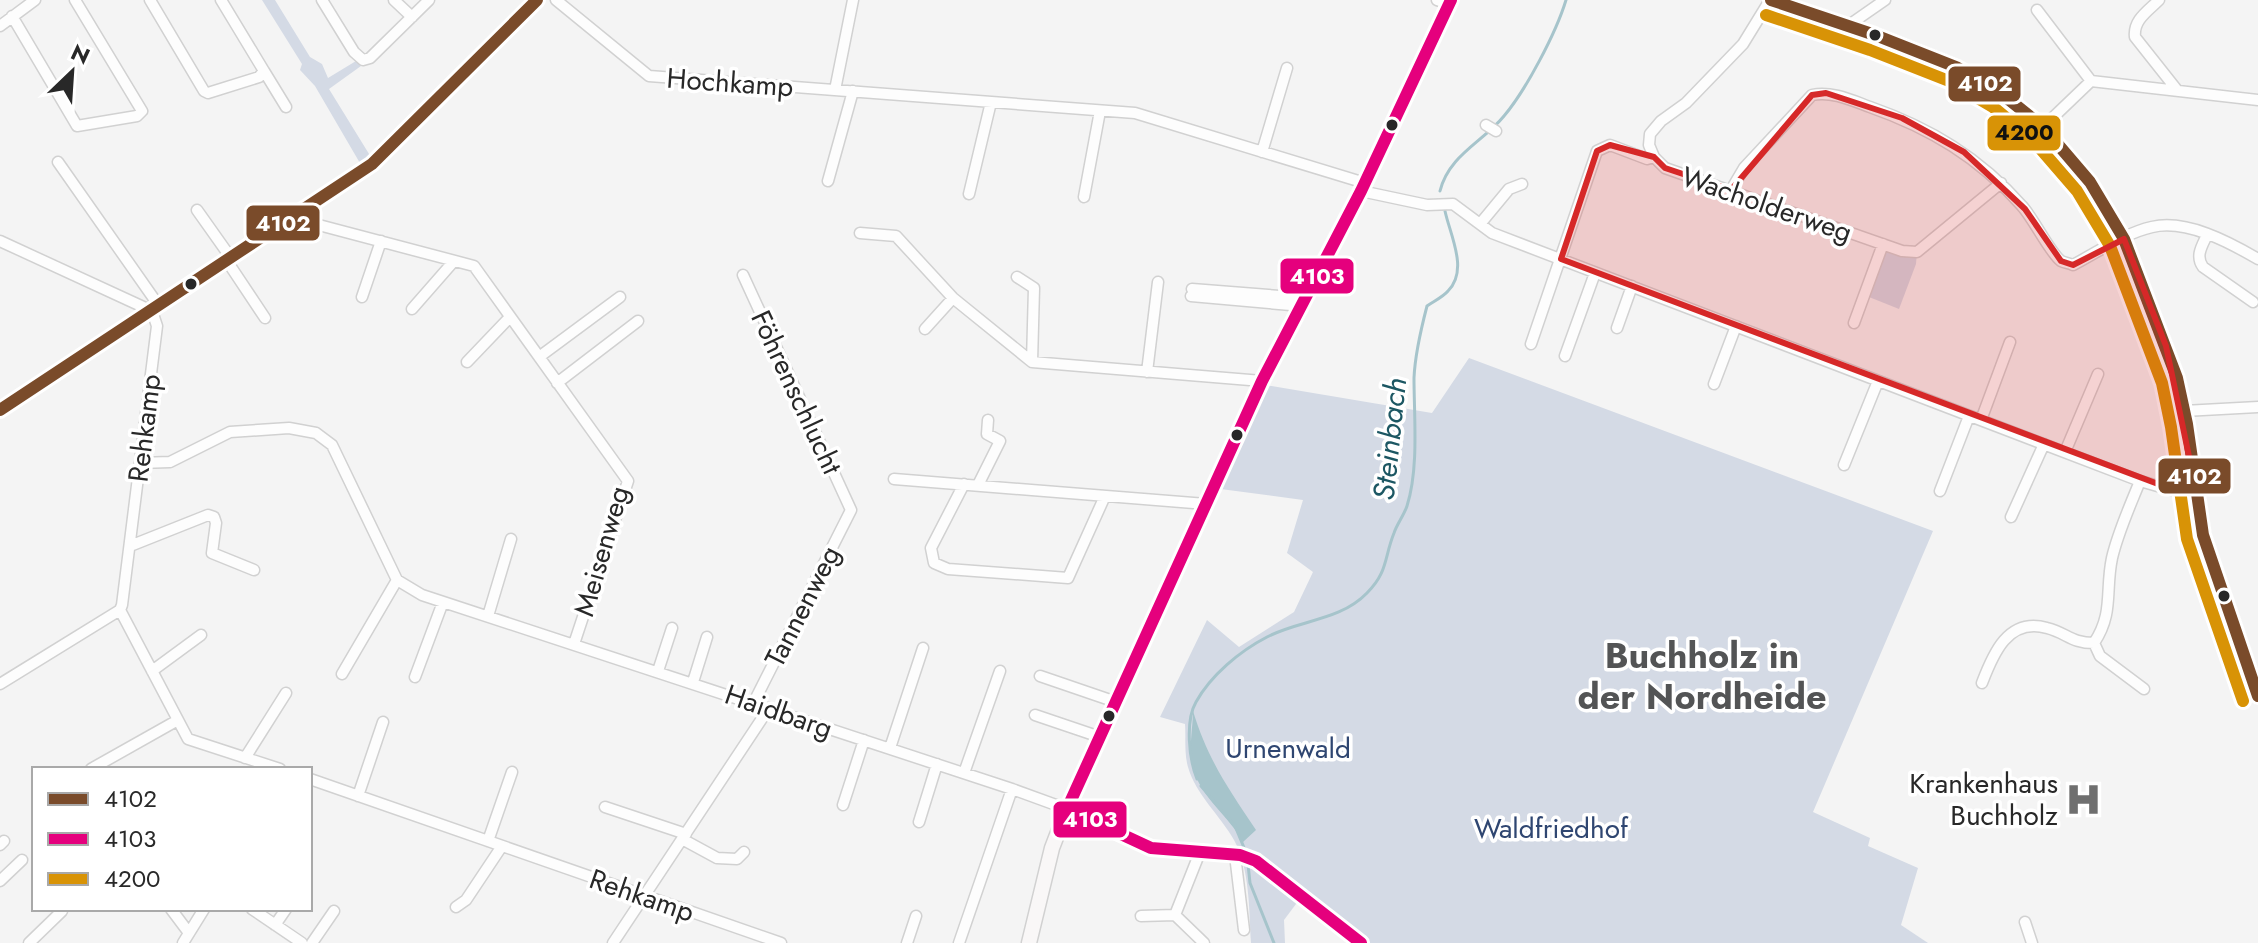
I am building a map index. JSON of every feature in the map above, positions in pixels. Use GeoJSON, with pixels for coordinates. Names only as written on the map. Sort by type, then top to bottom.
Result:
{"type":"FeatureCollection","features":[{"type":"Feature","properties":{"kind":"street"},"geometry":{"type":"LineString","coordinates":[[0,26],[35,0]]}},
{"type":"Feature","properties":{"kind":"street"},"geometry":{"type":"LineString","coordinates":[[12,16],[77,126],[137,116],[142,111],[75,0]]}},
{"type":"Feature","properties":{"kind":"street"},"geometry":{"type":"LineString","coordinates":[[150,0],[204,91],[208,93],[259,77],[264,71]]}},
{"type":"Feature","properties":{"kind":"street"},"geometry":{"type":"LineString","coordinates":[[221,0],[286,107]]}},
{"type":"Feature","properties":{"kind":"street"},"geometry":{"type":"LineString","coordinates":[[322,0],[354,52],[363,60],[370,58],[429,0]]}},
{"type":"Feature","properties":{"kind":"street"},"geometry":{"type":"LineString","coordinates":[[394,0],[412,17]]}},
{"type":"Feature","properties":{"kind":"street"},"geometry":{"type":"LineString","coordinates":[[0,410],[372,164],[537,0]]}},
{"type":"Feature","properties":{"kind":"street","name":"Hochkamp"},"geometry":{"type":"LineString","coordinates":[[556,0],[649,76],[1135,113],[1363,187],[1427,205],[1453,204],[1492,233],[1595,273],[2140,481],[2182,493],[2196,490]]}},
{"type":"Feature","properties":{"kind":"street"},"geometry":{"type":"LineString","coordinates":[[835,90],[853,0]]}},
{"type":"Feature","properties":{"kind":"street"},"geometry":{"type":"LineString","coordinates":[[1770,0],[1849,25],[1956,67],[2002,94],[2043,127],[2090,182],[2124,239],[2166,346],[2184,411],[2203,535],[2258,696]]}},
{"type":"Feature","properties":{"kind":"street","name":"Wacholderweg"},"geometry":{"type":"LineString","coordinates":[[1770,0],[1743,44],[1686,103],[1661,121],[1650,134],[1649,145],[1654,157],[1665,168],[1883,244],[1917,252],[2001,183]]}},
{"type":"Feature","properties":{"kind":"street"},"geometry":{"type":"LineString","coordinates":[[1849,25],[1885,0]]}},
{"type":"Feature","properties":{"kind":"street"},"geometry":{"type":"LineString","coordinates":[[2159,0],[2139,19],[2135,37],[2177,90]]}},
{"type":"Feature","properties":{"kind":"street"},"geometry":{"type":"LineString","coordinates":[[1029,943],[1052,848],[1067,809],[1262,381],[1363,187],[1446,1]]}},
{"type":"Feature","properties":{"kind":"street"},"geometry":{"type":"LineString","coordinates":[[2037,10],[2091,81],[2258,100]]}},
{"type":"Feature","properties":{"kind":"street"},"geometry":{"type":"LineString","coordinates":[[1262,152],[1287,68]]}},
{"type":"Feature","properties":{"kind":"street"},"geometry":{"type":"LineString","coordinates":[[2043,127],[2091,81]]}},
{"type":"Feature","properties":{"kind":"street"},"geometry":{"type":"LineString","coordinates":[[828,181],[853,91]]}},
{"type":"Feature","properties":{"kind":"street"},"geometry":{"type":"LineString","coordinates":[[1731,190],[1744,168],[1812,95],[1826,93],[1902,118],[1964,152],[2001,183],[2025,209],[2061,261],[2073,265],[2152,227],[2178,225],[2258,259]]}},
{"type":"Feature","properties":{"kind":"street"},"geometry":{"type":"LineString","coordinates":[[969,194],[991,102]]}},
{"type":"Feature","properties":{"kind":"street"},"geometry":{"type":"LineString","coordinates":[[1084,197],[1100,111]]}},
{"type":"Feature","properties":{"kind":"street"},"geometry":{"type":"LineString","coordinates":[[1486,125],[1496,131]]}},
{"type":"Feature","properties":{"kind":"street","name":"Wacholderweg"},"geometry":{"type":"LineString","coordinates":[[1561,259],[1597,151],[1610,145],[1647,159],[1654,157]]}},
{"type":"Feature","properties":{"kind":"street"},"geometry":{"type":"LineString","coordinates":[[58,162],[156,309]]}},
{"type":"Feature","properties":{"kind":"street"},"geometry":{"type":"LineString","coordinates":[[1480,224],[1509,189],[1522,184]]}},
{"type":"Feature","properties":{"kind":"street"},"geometry":{"type":"LineString","coordinates":[[197,210],[265,318]]}},
{"type":"Feature","properties":{"kind":"street","name":"Meisenweg"},"geometry":{"type":"LineString","coordinates":[[300,212],[315,224],[474,266],[628,481],[574,644]]}},
{"type":"Feature","properties":{"kind":"street"},"geometry":{"type":"LineString","coordinates":[[860,233],[896,236],[953,298],[1032,362],[1262,381]]}},
{"type":"Feature","properties":{"kind":"street"},"geometry":{"type":"LineString","coordinates":[[2207,235],[2199,253],[2203,267],[2253,302]]}},
{"type":"Feature","properties":{"kind":"street"},"geometry":{"type":"LineString","coordinates":[[0,241],[156,309]]}},
{"type":"Feature","properties":{"kind":"street"},"geometry":{"type":"LineString","coordinates":[[362,297],[381,241]]}},
{"type":"Feature","properties":{"kind":"street","name":"Wacholderweg"},"geometry":{"type":"LineString","coordinates":[[1854,323],[1883,244]]}},
{"type":"Feature","properties":{"kind":"street"},"geometry":{"type":"LineString","coordinates":[[1531,344],[1561,259]]}},
{"type":"Feature","properties":{"kind":"street"},"geometry":{"type":"LineString","coordinates":[[412,309],[454,261]]}},
{"type":"Feature","properties":{"kind":"street"},"geometry":{"type":"LineString","coordinates":[[1565,356],[1595,273]]}},
{"type":"Feature","properties":{"kind":"street","name":"Föhrenschlucht"},"geometry":{"type":"LineString","coordinates":[[743,275],[851,510]]}},
{"type":"Feature","properties":{"kind":"street"},"geometry":{"type":"LineString","coordinates":[[1017,277],[1034,288],[1032,362]]}},
{"type":"Feature","properties":{"kind":"street"},"geometry":{"type":"LineString","coordinates":[[1147,372],[1158,282]]}},
{"type":"Feature","properties":{"kind":"street"},"geometry":{"type":"LineString","coordinates":[[1617,328],[1632,286]]}},
{"type":"Feature","properties":{"kind":"street"},"geometry":{"type":"LineString","coordinates":[[1192,293],[1303,302]]}},
{"type":"Feature","properties":{"kind":"street"},"geometry":{"type":"LineString","coordinates":[[539,357],[620,297]]}},
{"type":"Feature","properties":{"kind":"street"},"geometry":{"type":"LineString","coordinates":[[925,329],[953,298]]}},
{"type":"Feature","properties":{"kind":"street","name":"Rehkamp"},"geometry":{"type":"LineString","coordinates":[[120,610],[157,326],[156,309]]}},
{"type":"Feature","properties":{"kind":"street"},"geometry":{"type":"LineString","coordinates":[[467,362],[510,317]]}},
{"type":"Feature","properties":{"kind":"street"},"geometry":{"type":"LineString","coordinates":[[557,383],[638,321]]}},
{"type":"Feature","properties":{"kind":"street"},"geometry":{"type":"LineString","coordinates":[[1714,384],[1736,326]]}},
{"type":"Feature","properties":{"kind":"street"},"geometry":{"type":"LineString","coordinates":[[1981,420],[2010,342]]}},
{"type":"Feature","properties":{"kind":"street"},"geometry":{"type":"LineString","coordinates":[[2065,452],[2098,374]]}},
{"type":"Feature","properties":{"kind":"street"},"geometry":{"type":"LineString","coordinates":[[1844,465],[1878,381]]}},
{"type":"Feature","properties":{"kind":"street"},"geometry":{"type":"LineString","coordinates":[[2184,411],[2258,407]]}},
{"type":"Feature","properties":{"kind":"street"},"geometry":{"type":"LineString","coordinates":[[1940,491],[1969,416]]}},
{"type":"Feature","properties":{"kind":"street"},"geometry":{"type":"LineString","coordinates":[[978,485],[1000,441],[987,434],[988,420]]}},
{"type":"Feature","properties":{"kind":"street"},"geometry":{"type":"LineString","coordinates":[[140,463],[170,462],[230,432],[289,428],[316,433],[332,445],[397,580],[342,674]]}},
{"type":"Feature","properties":{"kind":"street"},"geometry":{"type":"LineString","coordinates":[[2011,517],[2044,444]]}},
{"type":"Feature","properties":{"kind":"street"},"geometry":{"type":"LineString","coordinates":[[894,479],[1206,504]]}},
{"type":"Feature","properties":{"kind":"street"},"geometry":{"type":"LineString","coordinates":[[2094,643],[2104,629],[2109,612],[2113,555],[2140,481]]}},
{"type":"Feature","properties":{"kind":"street"},"geometry":{"type":"LineString","coordinates":[[964,484],[931,548],[934,563],[948,569],[1068,578],[1105,496]]}},
{"type":"Feature","properties":{"kind":"street","name":"Tannenweg"},"geometry":{"type":"LineString","coordinates":[[754,702],[851,510]]}},
{"type":"Feature","properties":{"kind":"street"},"geometry":{"type":"LineString","coordinates":[[130,546],[208,515],[214,517],[216,523],[212,553],[254,570]]}},
{"type":"Feature","properties":{"kind":"street"},"geometry":{"type":"LineString","coordinates":[[488,616],[511,539]]}},
{"type":"Feature","properties":{"kind":"street","name":"Haidbarg"},"geometry":{"type":"LineString","coordinates":[[397,580],[422,595],[1012,789],[1067,809],[1151,848],[1235,855],[1256,861],[1361,943]]}},
{"type":"Feature","properties":{"kind":"street"},"geometry":{"type":"LineString","coordinates":[[415,677],[443,602]]}},
{"type":"Feature","properties":{"kind":"street"},"geometry":{"type":"LineString","coordinates":[[0,684],[120,610],[188,739],[274,767]]}},
{"type":"Feature","properties":{"kind":"street"},"geometry":{"type":"LineString","coordinates":[[1982,683],[1995,652],[2013,631],[2044,626],[2078,643],[2094,643]]}},
{"type":"Feature","properties":{"kind":"street"},"geometry":{"type":"LineString","coordinates":[[658,671],[672,628]]}},
{"type":"Feature","properties":{"kind":"street"},"geometry":{"type":"LineString","coordinates":[[152,671],[201,635]]}},
{"type":"Feature","properties":{"kind":"street","name":"Haidbarg"},"geometry":{"type":"LineString","coordinates":[[693,682],[707,637]]}},
{"type":"Feature","properties":{"kind":"street"},"geometry":{"type":"LineString","coordinates":[[2094,643],[2100,656],[2144,689]]}},
{"type":"Feature","properties":{"kind":"street"},"geometry":{"type":"LineString","coordinates":[[890,748],[923,648]]}},
{"type":"Feature","properties":{"kind":"street"},"geometry":{"type":"LineString","coordinates":[[964,773],[1000,671]]}},
{"type":"Feature","properties":{"kind":"street"},"geometry":{"type":"LineString","coordinates":[[1040,676],[1116,702]]}},
{"type":"Feature","properties":{"kind":"street"},"geometry":{"type":"LineString","coordinates":[[245,758],[286,693]]}},
{"type":"Feature","properties":{"kind":"street","name":"Tannenweg"},"geometry":{"type":"LineString","coordinates":[[613,943],[769,708]]}},
{"type":"Feature","properties":{"kind":"street"},"geometry":{"type":"LineString","coordinates":[[1035,715],[1100,737]]}},
{"type":"Feature","properties":{"kind":"street"},"geometry":{"type":"LineString","coordinates":[[95,767],[178,720]]}},
{"type":"Feature","properties":{"kind":"street"},"geometry":{"type":"LineString","coordinates":[[358,796],[383,722]]}},
{"type":"Feature","properties":{"kind":"street","name":"Haidbarg"},"geometry":{"type":"LineString","coordinates":[[843,805],[864,740]]}},
{"type":"Feature","properties":{"kind":"street"},"geometry":{"type":"LineString","coordinates":[[919,822],[937,764]]}},
{"type":"Feature","properties":{"kind":"street"},"geometry":{"type":"LineString","coordinates":[[488,841],[512,772]]}},
{"type":"Feature","properties":{"kind":"street","name":"Rehkamp"},"geometry":{"type":"LineString","coordinates":[[312,780],[781,943]]}},
{"type":"Feature","properties":{"kind":"street"},"geometry":{"type":"LineString","coordinates":[[959,943],[1012,789]]}},
{"type":"Feature","properties":{"kind":"street"},"geometry":{"type":"LineString","coordinates":[[605,807],[684,837],[717,858],[737,859],[744,852]]}},
{"type":"Feature","properties":{"kind":"street"},"geometry":{"type":"LineString","coordinates":[[456,907],[466,900],[502,846]]}},
{"type":"Feature","properties":{"kind":"street"},"geometry":{"type":"LineString","coordinates":[[1175,915],[1200,852]]}},
{"type":"Feature","properties":{"kind":"street"},"geometry":{"type":"LineString","coordinates":[[1235,855],[1244,930]]}},
{"type":"Feature","properties":{"kind":"street"},"geometry":{"type":"LineString","coordinates":[[0,881],[22,860]]}},
{"type":"Feature","properties":{"kind":"street"},"geometry":{"type":"LineString","coordinates":[[29,943],[62,911]]}},
{"type":"Feature","properties":{"kind":"street"},"geometry":{"type":"LineString","coordinates":[[172,911],[186,938]]}},
{"type":"Feature","properties":{"kind":"street"},"geometry":{"type":"LineString","coordinates":[[186,938],[203,911]]}},
{"type":"Feature","properties":{"kind":"street"},"geometry":{"type":"LineString","coordinates":[[255,911],[302,943]]}},
{"type":"Feature","properties":{"kind":"street"},"geometry":{"type":"LineString","coordinates":[[275,925],[285,911]]}},
{"type":"Feature","properties":{"kind":"street"},"geometry":{"type":"LineString","coordinates":[[312,943],[334,911]]}},
{"type":"Feature","properties":{"kind":"street"},"geometry":{"type":"LineString","coordinates":[[1141,916],[1175,915],[1204,943]]}},
{"type":"Feature","properties":{"kind":"street"},"geometry":{"type":"LineString","coordinates":[[907,943],[916,916]]}},
{"type":"Feature","properties":{"kind":"street"},"geometry":{"type":"LineString","coordinates":[[2025,922],[2032,943]]}},
{"type":"Feature","properties":{"kind":"highlighted area"},"geometry":{"type":"Polygon","coordinates":[[[1826,93],[1902,118],[1964,152],[2025,209],[2061,261],[2073,265],[2124,239],[2166,346],[2196,490],[2182,493],[1561,259],[1597,151],[1610,145],[1654,157],[1665,168],[1731,190],[1812,95],[1826,93]]]}},
{"type":"Feature","properties":{"kind":"green space"},"geometry":{"type":"Polygon","coordinates":[[[262,0],[275,0],[310,57],[322,64],[328,78],[356,61],[361,66],[329,89],[374,162],[364,170],[315,86],[300,70],[302,64],[262,0]]]}},
{"type":"Feature","properties":{"kind":"green space"},"geometry":{"type":"Polygon","coordinates":[[[1883,244],[1917,252],[1916,264],[1899,309],[1864,295],[1883,244]]]}},
{"type":"Feature","properties":{"kind":"green space"},"geometry":{"type":"Polygon","coordinates":[[[1469,358],[1933,531],[1813,812],[1870,838],[1868,846],[1918,868],[1901,925],[1928,943],[1361,943],[1302,896],[1284,920],[1285,943],[1251,943],[1248,890],[1239,851],[1192,777],[1186,757],[1185,724],[1160,717],[1207,620],[1239,647],[1294,612],[1313,572],[1287,553],[1303,500],[1213,488],[1265,385],[1432,413],[1469,358]]]}},
{"type":"Feature","properties":{"kind":"water"},"geometry":{"type":"Polygon","coordinates":[[[1193,711],[1212,759],[1256,830],[1243,842],[1197,779],[1191,754],[1193,711]]]}},
{"type":"Feature","properties":{"kind":"waterway","name":"Steinbach"},"geometry":{"type":"LineString","coordinates":[[1440,191],[1444,179],[1459,158],[1496,125],[1522,92],[1548,44],[1566,0]]}},
{"type":"Feature","properties":{"kind":"waterway","name":"Steinbach"},"geometry":{"type":"LineString","coordinates":[[1197,779],[1190,751],[1190,719],[1196,702],[1218,673],[1267,637],[1332,615],[1356,602],[1374,585],[1382,571],[1411,491],[1415,369],[1427,306],[1448,291],[1457,273],[1456,252],[1445,211]]}},
{"type":"Feature","properties":{"kind":"waterway","name":"Steinbach"},"geometry":{"type":"LineString","coordinates":[[1201,786],[1235,826],[1245,850]]}},
{"type":"Feature","properties":{"kind":"waterway","name":"Steinbach"},"geometry":{"type":"LineString","coordinates":[[1248,864],[1250,883],[1274,943]]}},
{"type":"Feature","properties":{"kind":"transit line","name":"4102"},"geometry":{"type":"LineString","coordinates":[[0,410],[372,164],[537,0]]}},
{"type":"Feature","properties":{"kind":"transit line","name":"4103"},"geometry":{"type":"LineString","coordinates":[[1361,943],[1256,861],[1240,855],[1151,848],[1067,809],[1262,381],[1361,191],[1451,0]]}},
{"type":"Feature","properties":{"kind":"transit line","name":"4102"},"geometry":{"type":"LineString","coordinates":[[1771,0],[1875,35],[1956,67],[2002,94],[2043,127],[2090,182],[2124,239],[2177,378],[2203,535],[2258,696]]}},
{"type":"Feature","properties":{"kind":"transit line","name":"4200"},"geometry":{"type":"LineString","coordinates":[[1766,15],[1949,81],[1993,107],[2032,139],[2077,191],[2110,246],[2162,383],[2187,539],[2243,701]]}},
{"type":"Feature","properties":{"kind":"place","name":"Krankenhaus Buchholz"},"geometry":{"type":"Point","coordinates":[2084,799]}},
{"type":"Feature","properties":{"kind":"district","name":"Buchholz in der Nordheide"},"geometry":{"type":"Point","coordinates":[1702,676]}},
{"type":"Feature","properties":{"kind":"park label","name":"Urnenwald"},"geometry":{"type":"Point","coordinates":[1288,748]}},
{"type":"Feature","properties":{"kind":"park label","name":"Waldfriedhof"},"geometry":{"type":"Point","coordinates":[1551,828]}}]}
